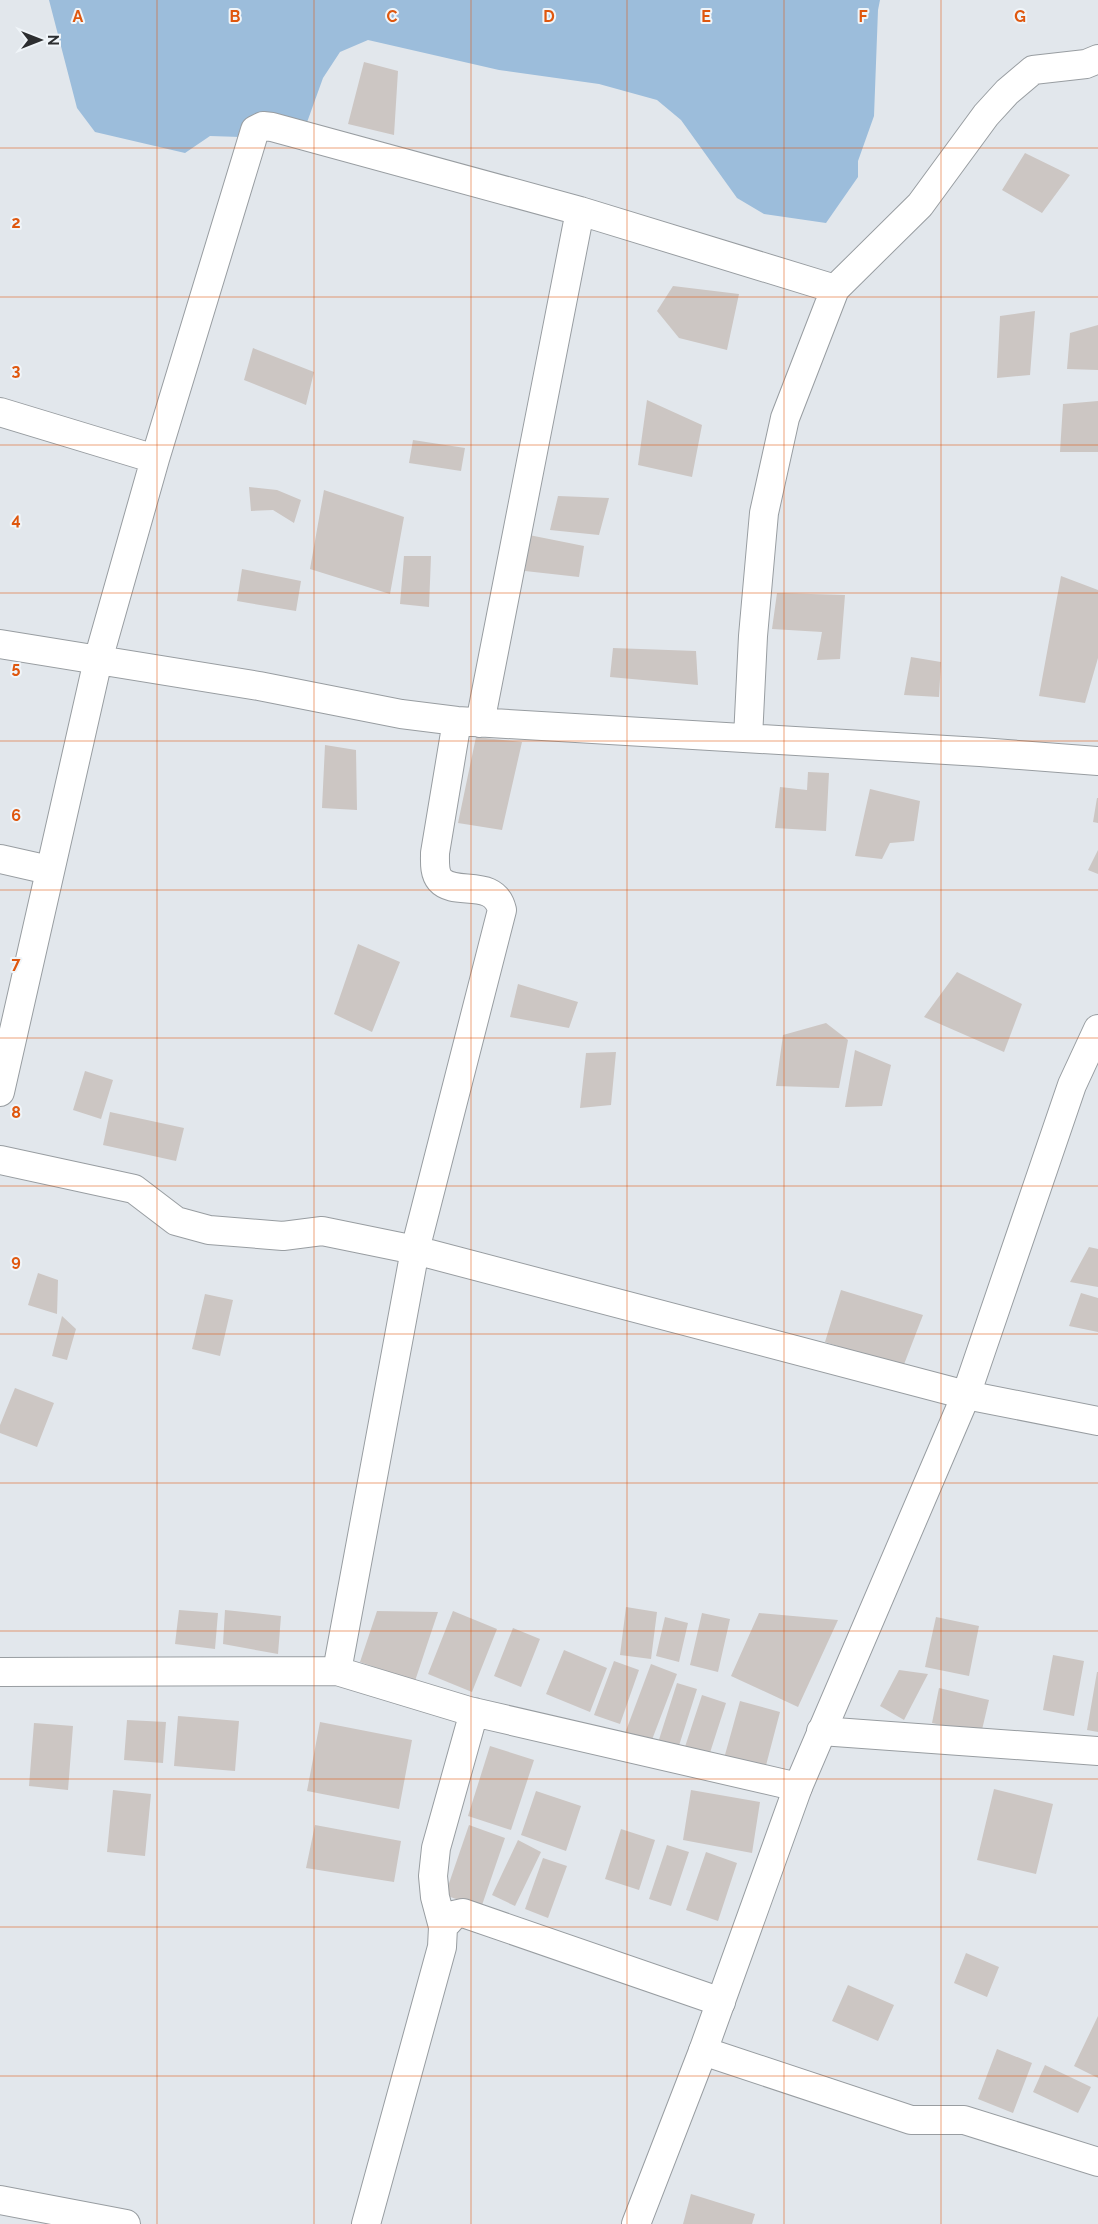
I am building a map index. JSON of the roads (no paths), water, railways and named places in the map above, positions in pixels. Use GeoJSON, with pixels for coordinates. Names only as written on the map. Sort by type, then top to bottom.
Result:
{"type":"FeatureCollection","features":[{"type":"Feature","properties":{"kind":"street"},"geometry":{"type":"LineString","coordinates":[[748,738],[753,636],[764,513],[785,418],[835,289],[920,205],[986,115],[1007,92],[1034,70],[1086,64],[1098,59]]}},
{"type":"Feature","properties":{"kind":"street"},"geometry":{"type":"LineString","coordinates":[[0,1092],[98,660],[155,459],[255,130],[263,126],[272,127],[580,211],[835,289]]}},
{"type":"Feature","properties":{"kind":"street"},"geometry":{"type":"LineString","coordinates":[[336,1671],[416,1250],[502,910],[496,898],[483,890],[446,884],[440,879],[436,871],[435,853],[469,722],[580,211]]}},
{"type":"Feature","properties":{"kind":"street"},"geometry":{"type":"LineString","coordinates":[[0,412],[155,459]]}},
{"type":"Feature","properties":{"kind":"street"},"geometry":{"type":"LineString","coordinates":[[0,644],[259,686],[401,714],[469,722],[1098,761]]}},
{"type":"Feature","properties":{"kind":"street"},"geometry":{"type":"LineString","coordinates":[[0,859],[49,870]]}},
{"type":"Feature","properties":{"kind":"street"},"geometry":{"type":"LineString","coordinates":[[636,2224],[703,2051],[798,1787],[966,1395],[1072,1085],[1098,1030]]}},
{"type":"Feature","properties":{"kind":"street"},"geometry":{"type":"LineString","coordinates":[[0,1160],[134,1189],[176,1221],[209,1230],[283,1236],[322,1231],[416,1250],[966,1395],[1098,1421]]}},
{"type":"Feature","properties":{"kind":"street"},"geometry":{"type":"LineString","coordinates":[[0,1672],[336,1671],[474,1712],[798,1787]]}},
{"type":"Feature","properties":{"kind":"street"},"geometry":{"type":"LineString","coordinates":[[366,2224],[442,1947],[444,1927],[434,1897],[433,1876],[436,1848],[474,1712]]}},
{"type":"Feature","properties":{"kind":"street"},"geometry":{"type":"LineString","coordinates":[[821,1732],[1098,1751]]}},
{"type":"Feature","properties":{"kind":"street"},"geometry":{"type":"LineString","coordinates":[[444,1927],[454,1915],[462,1913],[721,2002]]}},
{"type":"Feature","properties":{"kind":"street"},"geometry":{"type":"LineString","coordinates":[[703,2051],[912,2120],[964,2120],[1098,2162]]}},
{"type":"Feature","properties":{"kind":"street"},"geometry":{"type":"LineString","coordinates":[[0,2200],[126,2224]]}}]}
